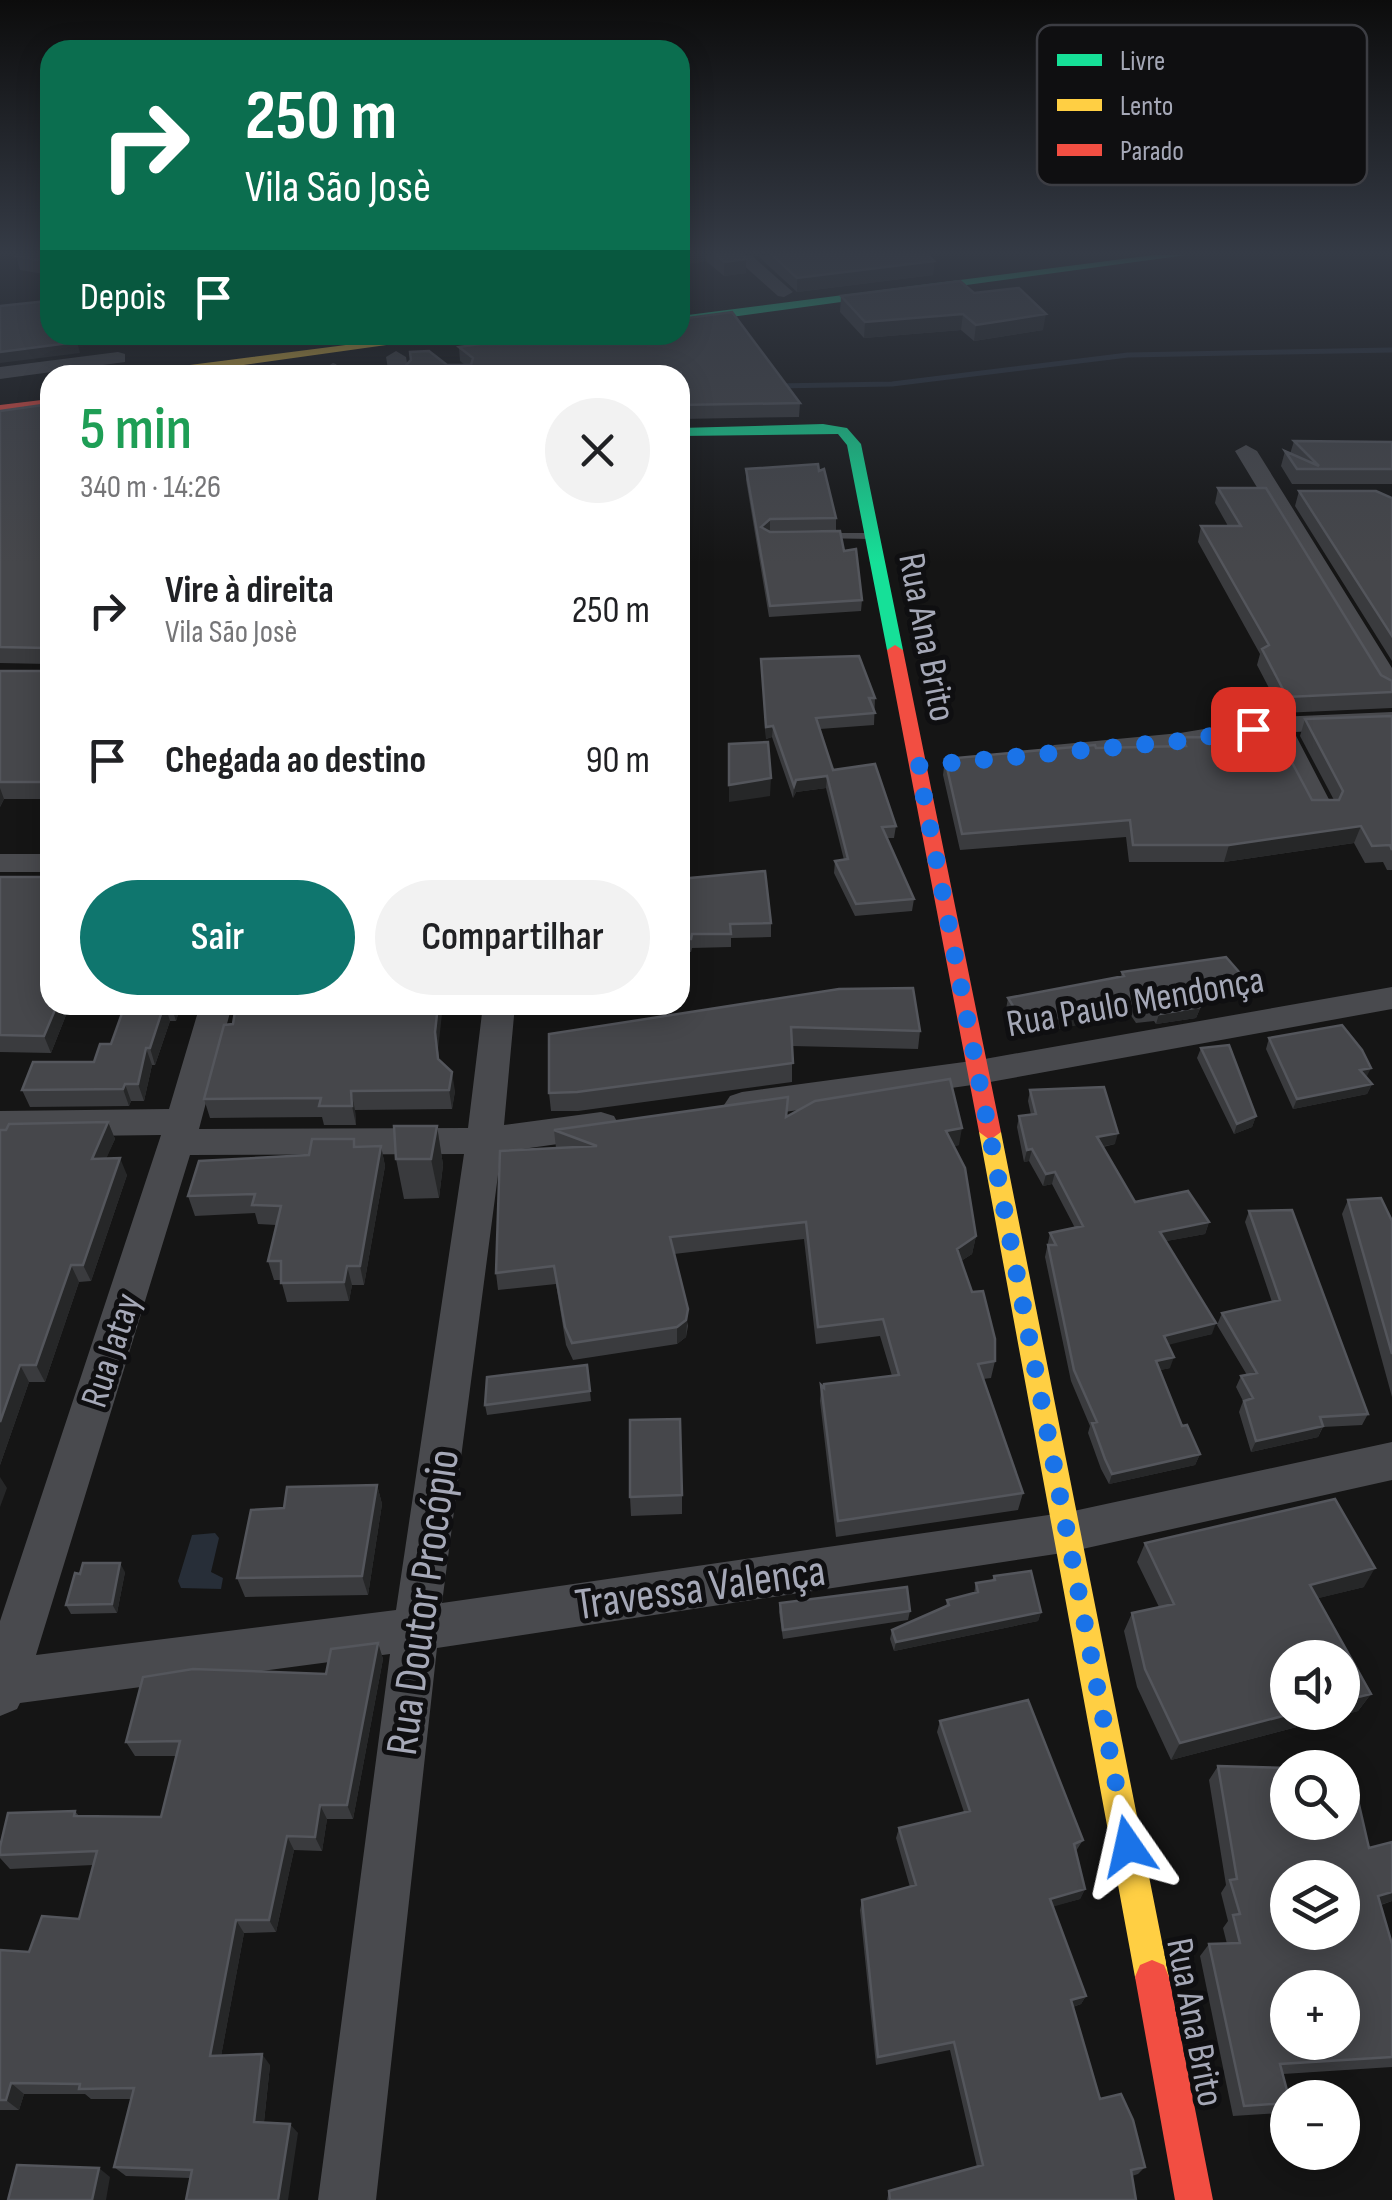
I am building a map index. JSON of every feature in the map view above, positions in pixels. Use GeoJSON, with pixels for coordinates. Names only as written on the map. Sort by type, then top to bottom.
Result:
{"type":"FeatureCollection","features":[{"type":"Feature","properties":{"kind":"main road"},"geometry":{"type":"LineString","coordinates":[[235,365],[303,358]]}},
{"type":"Feature","properties":{"kind":"main road"},"geometry":{"type":"LineString","coordinates":[[414,365],[438,358]]}},
{"type":"Feature","properties":{"kind":"main road"},"geometry":{"type":"LineString","coordinates":[[0,394],[40,388]]}},
{"type":"Feature","properties":{"kind":"main road"},"geometry":{"type":"LineString","coordinates":[[0,410],[40,404]]}},
{"type":"Feature","properties":{"kind":"main road","name":"Rua Ana Brito"},"geometry":{"type":"LineString","coordinates":[[690,432],[824,428],[842,431],[854,444],[872,536],[928,765],[979,1072],[1194,2200]]}},
{"type":"Feature","properties":{"kind":"street"},"geometry":{"type":"LineString","coordinates":[[0,373],[40,371]]}},
{"type":"Feature","properties":{"kind":"street"},"geometry":{"type":"LineString","coordinates":[[1246,451],[1284,495],[1392,689]]}},
{"type":"Feature","properties":{"kind":"street"},"geometry":{"type":"LineString","coordinates":[[1030,755],[1180,741],[1277,725],[1392,720]]}},
{"type":"Feature","properties":{"kind":"street"},"geometry":{"type":"LineString","coordinates":[[1277,725],[1320,809]]}},
{"type":"Feature","properties":{"kind":"street"},"geometry":{"type":"LineString","coordinates":[[0,863],[40,863]]}},
{"type":"Feature","properties":{"kind":"street","name":"Rua Paulo Mendonça"},"geometry":{"type":"LineString","coordinates":[[702,1110],[979,1072],[1392,998]]}},
{"type":"Feature","properties":{"kind":"street","name":"Rua Jatay"},"geometry":{"type":"LineString","coordinates":[[2,1688],[180,1132],[213,1015]]}},
{"type":"Feature","properties":{"kind":"street","name":"Rua Doutor Procópio"},"geometry":{"type":"LineString","coordinates":[[347,2200],[416,1628],[498,1015]]}},
{"type":"Feature","properties":{"kind":"street"},"geometry":{"type":"LineString","coordinates":[[0,1124],[484,1141],[643,1119]]}},
{"type":"Feature","properties":{"kind":"street","name":"Travessa Valença"},"geometry":{"type":"LineString","coordinates":[[2,1688],[1069,1532],[1392,1460]]}},
{"type":"Feature","properties":{"kind":"lane"},"geometry":{"type":"LineString","coordinates":[[803,536],[872,536]]}},
{"type":"Feature","properties":{"kind":"shaded area"},"geometry":{"type":"Polygon","coordinates":[[[215,1533],[219,1538],[211,1572],[223,1578],[221,1589],[181,1588],[178,1581],[192,1535],[215,1533]]]}},
{"type":"Feature","properties":{"kind":"building"},"geometry":{"type":"Polygon","coordinates":[[[411,358],[438,358],[447,365],[406,365],[411,358]]]}},
{"type":"Feature","properties":{"kind":"building"},"geometry":{"type":"Polygon","coordinates":[[[473,358],[766,358],[800,403],[690,405],[690,365],[471,365],[473,358]]]}},
{"type":"Feature","properties":{"kind":"building"},"geometry":{"type":"Polygon","coordinates":[[[40,405],[40,648],[0,647],[0,411],[40,405]]]}},
{"type":"Feature","properties":{"kind":"building"},"geometry":{"type":"Polygon","coordinates":[[[1294,441],[1392,442],[1392,469],[1297,469],[1285,451],[1319,466],[1294,441]]]}},
{"type":"Feature","properties":{"kind":"building"},"geometry":{"type":"Polygon","coordinates":[[[818,464],[819,471],[824,469],[836,518],[770,519],[761,527],[770,532],[840,531],[844,551],[856,549],[862,600],[770,606],[746,469],[818,464]]]}},
{"type":"Feature","properties":{"kind":"building"},"geometry":{"type":"Polygon","coordinates":[[[1218,488],[1266,488],[1381,675],[1392,681],[1392,692],[1287,697],[1262,649],[1269,645],[1201,526],[1241,526],[1218,488]]]}},
{"type":"Feature","properties":{"kind":"building"},"geometry":{"type":"Polygon","coordinates":[[[1299,491],[1376,491],[1392,498],[1392,636],[1299,491]]]}},
{"type":"Feature","properties":{"kind":"building"},"geometry":{"type":"Polygon","coordinates":[[[859,656],[875,698],[869,698],[875,713],[816,718],[833,770],[875,764],[896,826],[882,827],[914,899],[856,904],[835,861],[848,859],[827,776],[796,780],[794,786],[773,726],[766,727],[761,659],[859,656]]]}},
{"type":"Feature","properties":{"kind":"building"},"geometry":{"type":"Polygon","coordinates":[[[0,671],[40,671],[40,782],[0,782],[0,671]]]}},
{"type":"Feature","properties":{"kind":"building"},"geometry":{"type":"Polygon","coordinates":[[[1392,716],[1392,850],[1390,845],[1372,846],[1361,826],[1229,845],[1133,845],[1130,820],[962,834],[945,759],[1095,745],[1186,746],[1182,737],[1279,738],[1312,800],[1339,800],[1343,791],[1305,719],[1392,716]]]}},
{"type":"Feature","properties":{"kind":"building"},"geometry":{"type":"Polygon","coordinates":[[[768,742],[771,778],[729,785],[729,744],[768,742]]]}},
{"type":"Feature","properties":{"kind":"building"},"geometry":{"type":"Polygon","coordinates":[[[765,871],[771,923],[730,924],[731,934],[692,934],[690,939],[690,878],[765,871]]]}},
{"type":"Feature","properties":{"kind":"building"},"geometry":{"type":"Polygon","coordinates":[[[0,877],[40,877],[40,1015],[53,1015],[44,1036],[0,1035],[0,877]]]}},
{"type":"Feature","properties":{"kind":"building"},"geometry":{"type":"Polygon","coordinates":[[[1226,957],[1246,980],[1207,989],[1200,1007],[1159,1014],[1157,1010],[1139,1012],[1133,1003],[1025,1025],[1008,998],[1124,976],[1122,972],[1226,957]]]}},
{"type":"Feature","properties":{"kind":"building"},"geometry":{"type":"Polygon","coordinates":[[[913,988],[920,1031],[791,1027],[793,1063],[549,1093],[549,1034],[839,989],[913,988]]]}},
{"type":"Feature","properties":{"kind":"building"},"geometry":{"type":"Polygon","coordinates":[[[121,1015],[161,1015],[150,1048],[146,1048],[138,1084],[125,1084],[123,1089],[22,1090],[33,1062],[94,1062],[100,1044],[111,1044],[121,1015]]]}},
{"type":"Feature","properties":{"kind":"building"},"geometry":{"type":"Polygon","coordinates":[[[234,1015],[437,1015],[438,1059],[452,1072],[449,1090],[351,1091],[352,1106],[319,1106],[321,1098],[204,1099],[224,1025],[233,1024],[234,1015]]]}},
{"type":"Feature","properties":{"kind":"building"},"geometry":{"type":"Polygon","coordinates":[[[1342,1025],[1362,1050],[1371,1068],[1360,1070],[1372,1084],[1297,1099],[1269,1038],[1342,1025]]]}},
{"type":"Feature","properties":{"kind":"building"},"geometry":{"type":"Polygon","coordinates":[[[1229,1045],[1256,1116],[1237,1124],[1201,1048],[1229,1045]]]}},
{"type":"Feature","properties":{"kind":"building"},"geometry":{"type":"Polygon","coordinates":[[[950,1079],[962,1128],[946,1131],[965,1168],[976,1236],[957,1249],[972,1292],[983,1291],[995,1339],[995,1361],[978,1364],[1023,1493],[838,1521],[821,1385],[824,1388],[824,1384],[899,1375],[883,1319],[818,1327],[806,1222],[670,1237],[688,1309],[686,1320],[677,1327],[572,1343],[565,1327],[554,1266],[496,1273],[500,1151],[597,1146],[554,1130],[788,1097],[786,1117],[815,1101],[950,1079]]]}},
{"type":"Feature","properties":{"kind":"building"},"geometry":{"type":"Polygon","coordinates":[[[1104,1087],[1118,1133],[1097,1137],[1135,1202],[1188,1191],[1209,1222],[1160,1232],[1216,1323],[1164,1336],[1174,1357],[1156,1361],[1182,1426],[1187,1425],[1200,1454],[1112,1474],[1092,1423],[1097,1422],[1074,1370],[1048,1245],[1056,1245],[1050,1233],[1083,1226],[1055,1172],[1046,1174],[1032,1149],[1027,1150],[1019,1116],[1036,1114],[1030,1090],[1104,1087]]]}},
{"type":"Feature","properties":{"kind":"building"},"geometry":{"type":"Polygon","coordinates":[[[108,1122],[92,1159],[120,1158],[83,1265],[71,1265],[36,1365],[20,1365],[0,1422],[0,1130],[6,1130],[9,1124],[108,1122]]]}},
{"type":"Feature","properties":{"kind":"building"},"geometry":{"type":"Polygon","coordinates":[[[394,1126],[437,1126],[431,1159],[396,1159],[394,1126]]]}},
{"type":"Feature","properties":{"kind":"building"},"geometry":{"type":"Polygon","coordinates":[[[312,1139],[354,1139],[354,1147],[381,1146],[360,1266],[347,1266],[344,1282],[281,1283],[281,1261],[268,1261],[281,1206],[252,1205],[255,1194],[188,1196],[199,1161],[309,1155],[312,1139]]]}},
{"type":"Feature","properties":{"kind":"building"},"geometry":{"type":"Polygon","coordinates":[[[1381,1198],[1392,1221],[1392,1354],[1348,1200],[1381,1198]]]}},
{"type":"Feature","properties":{"kind":"building"},"geometry":{"type":"Polygon","coordinates":[[[1292,1210],[1368,1414],[1320,1417],[1323,1426],[1256,1441],[1244,1401],[1253,1398],[1241,1376],[1257,1373],[1222,1313],[1280,1300],[1249,1211],[1292,1210]]]}},
{"type":"Feature","properties":{"kind":"building"},"geometry":{"type":"Polygon","coordinates":[[[587,1365],[590,1391],[485,1405],[487,1377],[587,1365]]]}},
{"type":"Feature","properties":{"kind":"building"},"geometry":{"type":"Polygon","coordinates":[[[680,1419],[682,1495],[630,1497],[630,1420],[680,1419]]]}},
{"type":"Feature","properties":{"kind":"building"},"geometry":{"type":"Polygon","coordinates":[[[377,1485],[362,1576],[237,1578],[251,1510],[284,1508],[287,1487],[377,1485]]]}},
{"type":"Feature","properties":{"kind":"building"},"geometry":{"type":"Polygon","coordinates":[[[1335,1499],[1375,1568],[1310,1585],[1341,1640],[1270,1640],[1270,1719],[1180,1743],[1145,1669],[1132,1613],[1174,1604],[1145,1543],[1335,1499]]]}},
{"type":"Feature","properties":{"kind":"building"},"geometry":{"type":"Polygon","coordinates":[[[83,1563],[120,1563],[112,1604],[66,1605],[75,1573],[80,1574],[83,1563]]]}},
{"type":"Feature","properties":{"kind":"building"},"geometry":{"type":"Polygon","coordinates":[[[1031,1571],[1041,1612],[896,1642],[892,1630],[949,1605],[947,1600],[978,1592],[976,1583],[995,1580],[994,1576],[1031,1571]]]}},
{"type":"Feature","properties":{"kind":"building"},"geometry":{"type":"Polygon","coordinates":[[[907,1587],[910,1611],[783,1630],[780,1603],[907,1587]]]}},
{"type":"Feature","properties":{"kind":"building"},"geometry":{"type":"Polygon","coordinates":[[[378,1643],[347,1805],[320,1805],[315,1837],[287,1836],[269,1920],[236,1920],[210,2056],[262,2054],[254,2122],[290,2124],[278,2200],[186,2200],[192,2170],[114,2167],[134,2088],[79,2089],[80,2084],[11,2083],[6,2100],[0,2100],[0,1950],[29,1952],[42,1916],[79,1919],[97,1851],[0,1855],[8,1813],[75,1811],[74,1816],[161,1817],[180,1741],[126,1742],[143,1677],[193,1669],[326,1674],[331,1649],[378,1643]]]}},
{"type":"Feature","properties":{"kind":"building"},"geometry":{"type":"Polygon","coordinates":[[[1360,1674],[1371,1694],[1360,1697],[1360,1674]]]}},
{"type":"Feature","properties":{"kind":"building"},"geometry":{"type":"Polygon","coordinates":[[[1028,1700],[1083,1840],[1074,1844],[1085,1889],[1050,1899],[1086,1996],[1071,2000],[1100,2099],[1121,2094],[1133,2120],[1145,2167],[1131,2170],[1136,2200],[890,2200],[889,2191],[983,2165],[954,2042],[878,2057],[862,1900],[916,1885],[899,1828],[970,1811],[940,1721],[1028,1700]]]}},
{"type":"Feature","properties":{"kind":"building"},"geometry":{"type":"Polygon","coordinates":[[[1218,1766],[1270,1767],[1270,1840],[1360,1840],[1360,1809],[1369,1848],[1392,1842],[1392,1892],[1378,1896],[1392,1944],[1392,2057],[1360,2059],[1360,1970],[1270,1970],[1270,2060],[1344,2060],[1280,2064],[1284,2080],[1270,2080],[1270,2104],[1244,2106],[1209,1944],[1240,1943],[1233,1915],[1240,1914],[1230,1880],[1237,1879],[1218,1766]]]}},
{"type":"Feature","properties":{"kind":"building"},"geometry":{"type":"Polygon","coordinates":[[[17,2165],[99,2168],[92,2200],[8,2200],[17,2165]]]}},
{"type":"Feature","properties":{"kind":"waterway"},"geometry":{"type":"LineString","coordinates":[[775,386],[892,384],[1106,358]]}},
{"type":"Feature","properties":{"kind":"traffic: fast"},"geometry":{"type":"LineString","coordinates":[[690,432],[823,428],[842,431],[854,444],[895,650]]}},
{"type":"Feature","properties":{"kind":"traffic: slow"},"geometry":{"type":"LineString","coordinates":[[220,365],[277,358]]}},
{"type":"Feature","properties":{"kind":"traffic: slow"},"geometry":{"type":"LineString","coordinates":[[990,1132],[1152,1977]]}},
{"type":"Feature","properties":{"kind":"traffic: jam"},"geometry":{"type":"LineString","coordinates":[[0,409],[40,404]]}},
{"type":"Feature","properties":{"kind":"traffic: jam"},"geometry":{"type":"LineString","coordinates":[[895,650],[990,1132]]}},
{"type":"Feature","properties":{"kind":"traffic: jam"},"geometry":{"type":"LineString","coordinates":[[1152,1977],[1194,2200]]}},
{"type":"Feature","properties":{"kind":"route"},"geometry":{"type":"LineString","coordinates":[[1128,1846],[918,766],[1180,741],[1253,729]]}}]}
